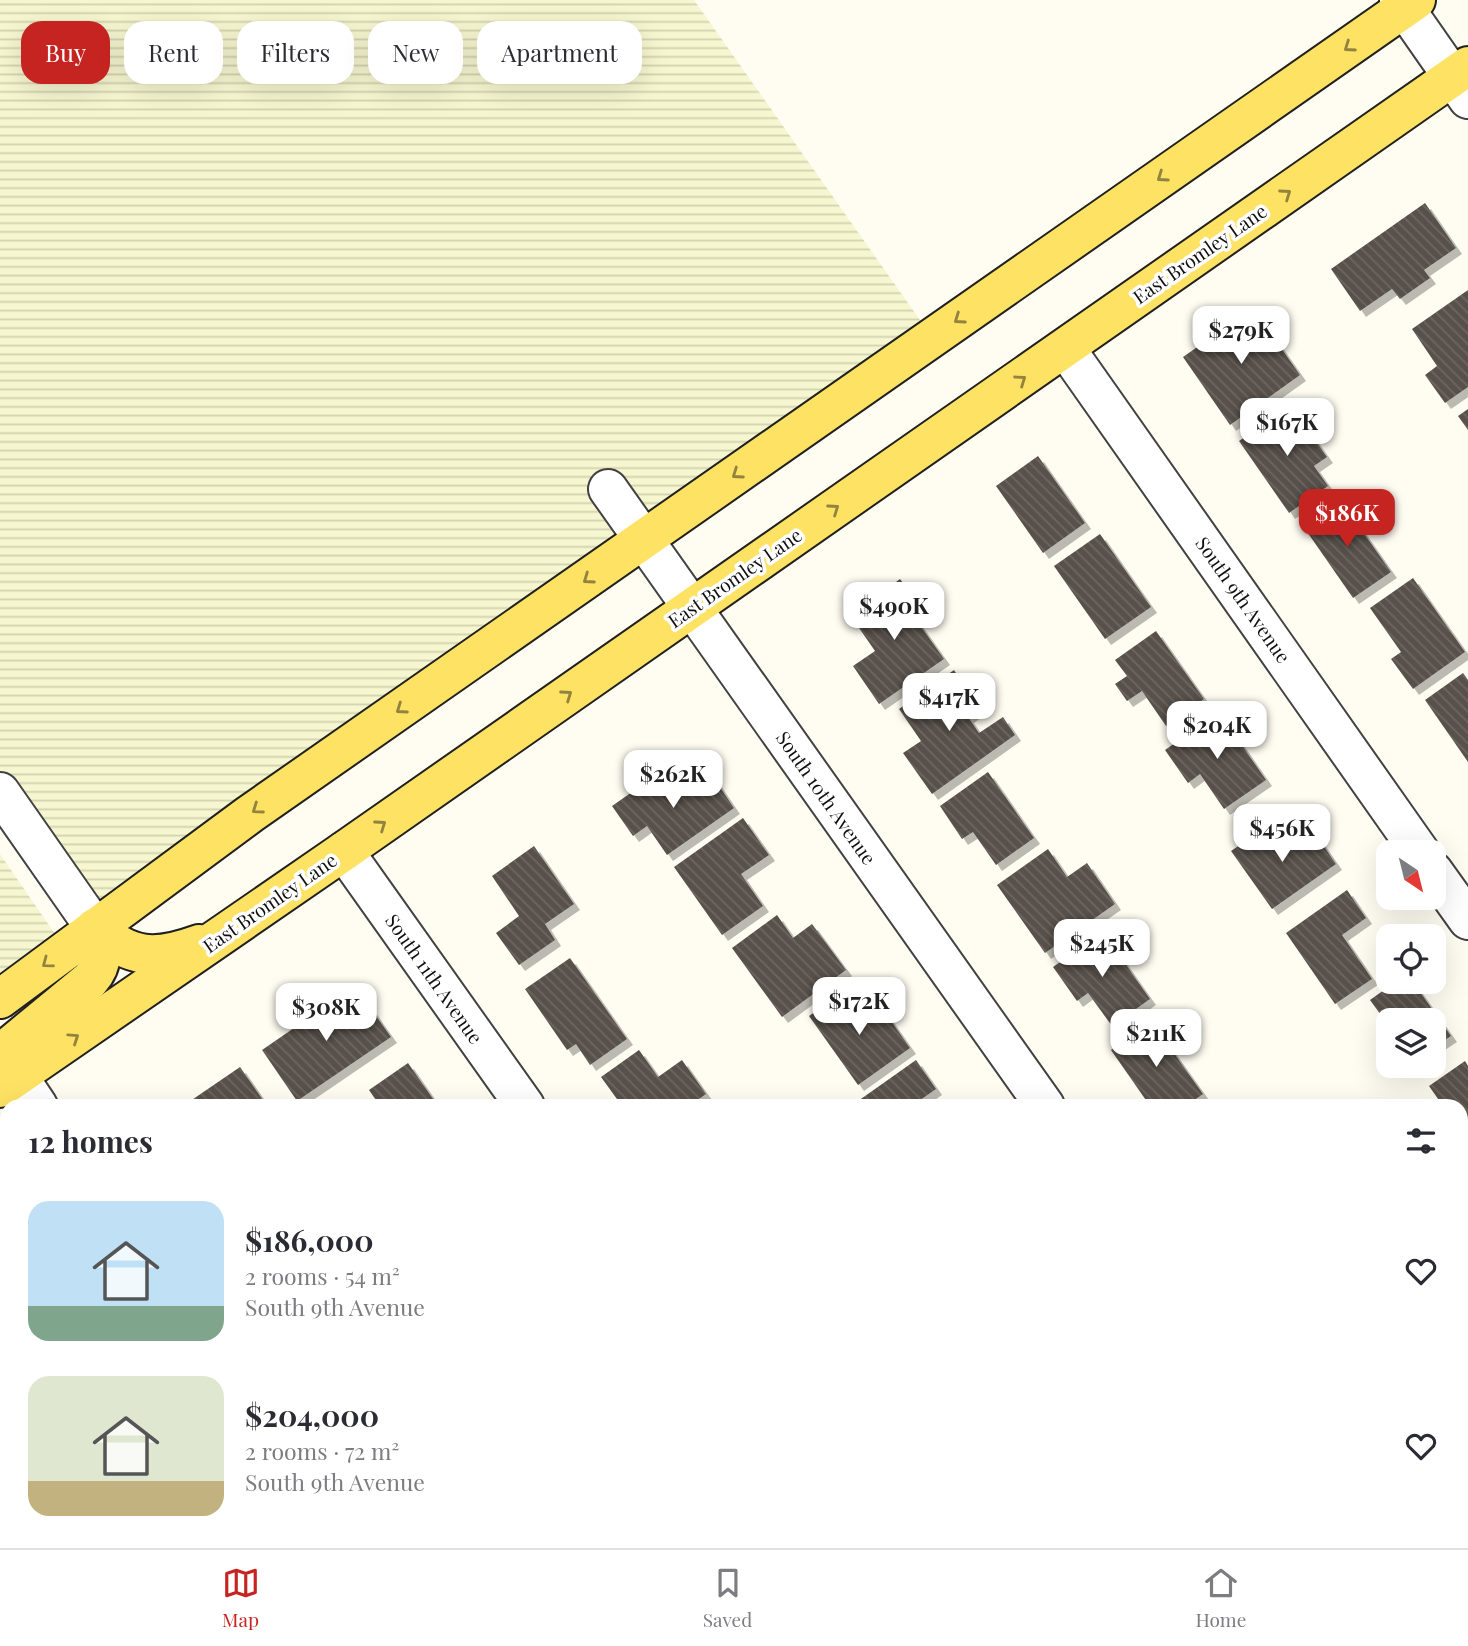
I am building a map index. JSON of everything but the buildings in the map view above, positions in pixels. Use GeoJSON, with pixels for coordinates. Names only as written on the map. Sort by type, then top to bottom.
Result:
{"type":"FeatureCollection","features":[{"type":"Feature","properties":{"kind":"main road"},"geometry":{"type":"LineString","coordinates":[[0,999],[250,814],[1407,3]]}},
{"type":"Feature","properties":{"kind":"main road","name":"East Bromley Lane"},"geometry":{"type":"LineString","coordinates":[[14,1081],[1066,349],[1463,81]]}},
{"type":"Feature","properties":{"kind":"main road"},"geometry":{"type":"LineString","coordinates":[[95,928],[118,946],[149,956],[171,954],[224,934]]}},
{"type":"Feature","properties":{"kind":"main road"},"geometry":{"type":"LineString","coordinates":[[14,1081],[96,972],[102,954],[95,928]]}},
{"type":"Feature","properties":{"kind":"street"},"geometry":{"type":"LineString","coordinates":[[1407,3],[1463,81]]}},
{"type":"Feature","properties":{"kind":"street","name":"South 9th Avenue"},"geometry":{"type":"LineString","coordinates":[[1066,349],[1412,840]]}},
{"type":"Feature","properties":{"kind":"street","name":"South 10th Avenue"},"geometry":{"type":"LineString","coordinates":[[608,489],[1040,1099]]}},
{"type":"Feature","properties":{"kind":"street"},"geometry":{"type":"LineString","coordinates":[[0,792],[95,928]]}},
{"type":"Feature","properties":{"kind":"street","name":"South 11th Avenue"},"geometry":{"type":"LineString","coordinates":[[344,851],[519,1099]]}},
{"type":"Feature","properties":{"kind":"street"},"geometry":{"type":"LineString","coordinates":[[1446,889],[1468,920]]}},
{"type":"Feature","properties":{"kind":"green space"},"geometry":{"type":"Polygon","coordinates":[[[0,0],[694,0],[932,337],[95,928],[0,792],[0,0]]]}},
{"type":"Feature","properties":{"kind":"green space"},"geometry":{"type":"Polygon","coordinates":[[[0,854],[66,950],[0,999],[0,854]]]}}]}
